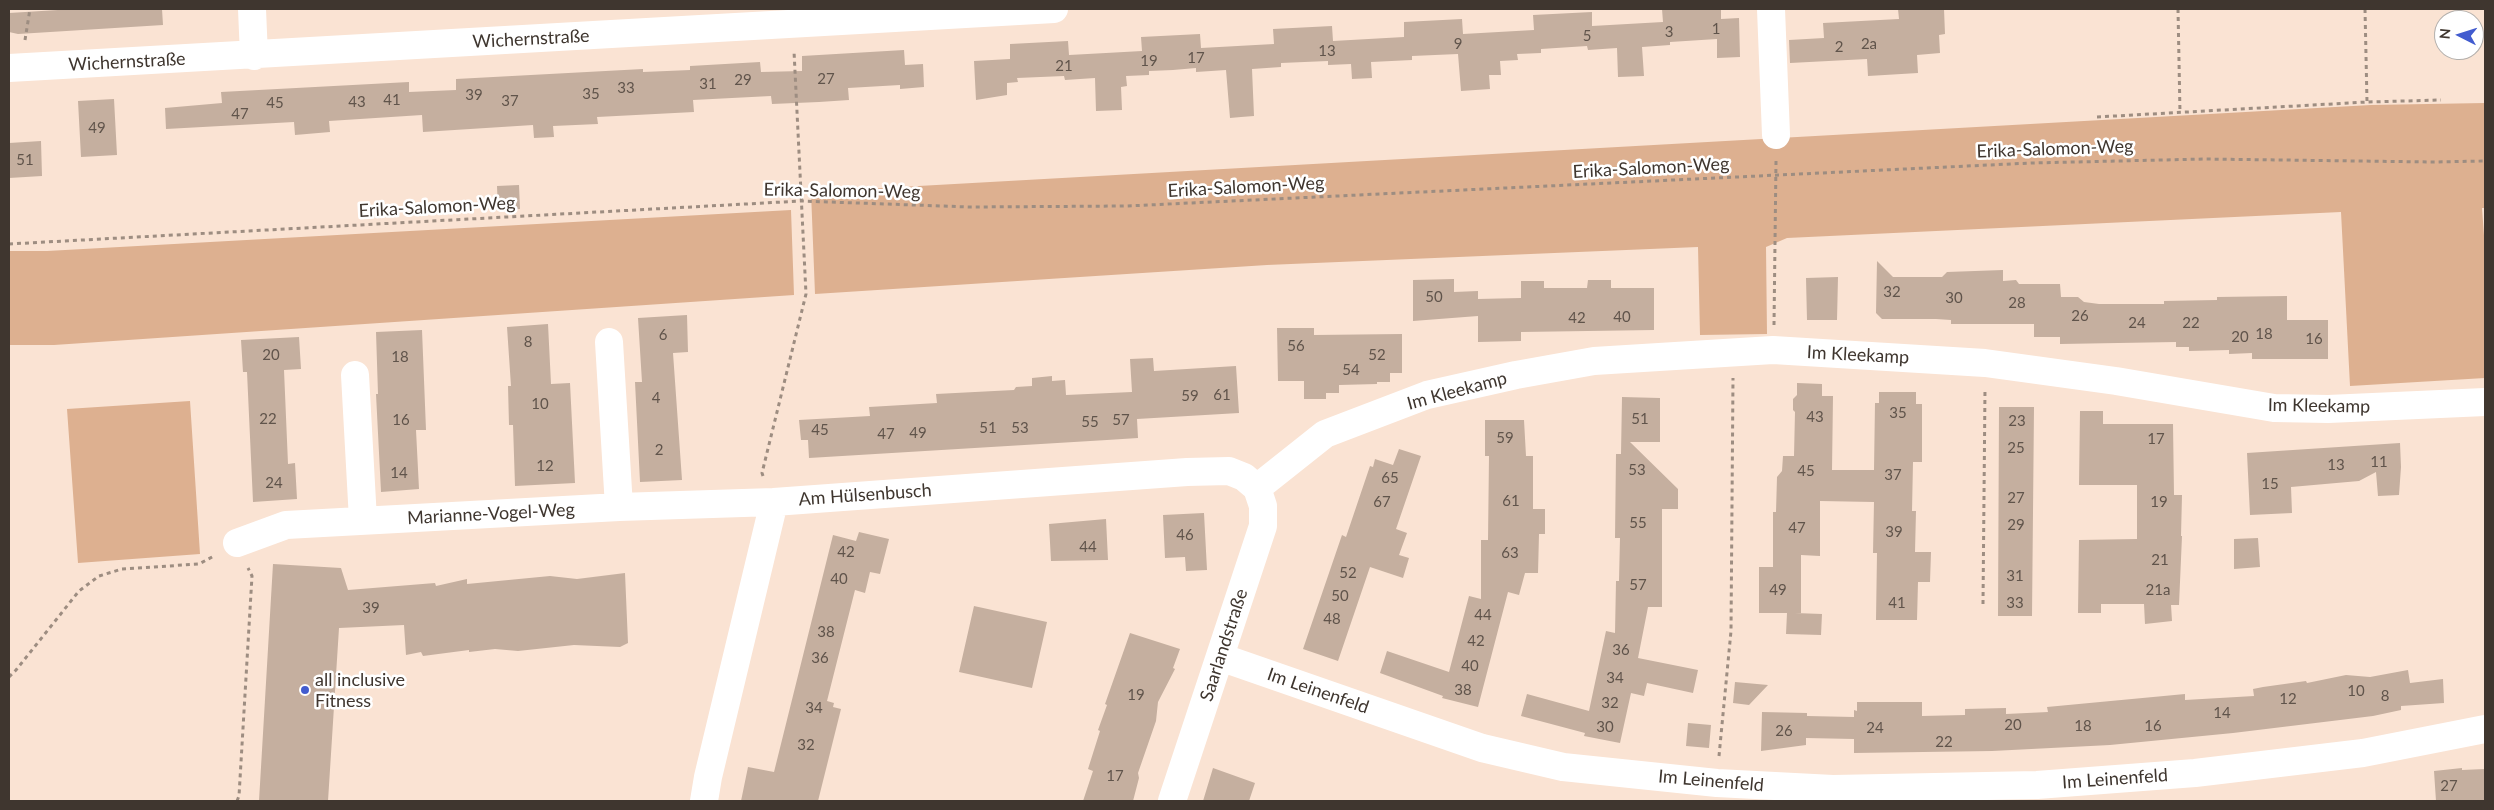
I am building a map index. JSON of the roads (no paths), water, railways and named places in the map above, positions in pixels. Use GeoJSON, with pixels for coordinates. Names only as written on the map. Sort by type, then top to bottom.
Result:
{"type":"FeatureCollection","features":[{"type":"Feature","properties":{"kind":"street"},"geometry":{"type":"LineString","coordinates":[[252,9],[254,56]]}},
{"type":"Feature","properties":{"kind":"street","name":"Wichernstraße"},"geometry":{"type":"LineString","coordinates":[[9,68],[254,56],[792,24],[951,12],[1054,9]]}},
{"type":"Feature","properties":{"kind":"street"},"geometry":{"type":"LineString","coordinates":[[1771,9],[1776,135]]}},
{"type":"Feature","properties":{"kind":"street"},"geometry":{"type":"LineString","coordinates":[[609,342],[619,507]]}},
{"type":"Feature","properties":{"kind":"street","name":"Im Kleekamp"},"geometry":{"type":"LineString","coordinates":[[1257,488],[1325,434],[1427,395],[1516,375],[1594,361],[1773,350],[1985,363],[2116,381],[2274,408],[2328,409],[2485,402]]}},
{"type":"Feature","properties":{"kind":"street"},"geometry":{"type":"LineString","coordinates":[[355,375],[364,520]]}},
{"type":"Feature","properties":{"kind":"street","name":"Am Hülsenbusch"},"geometry":{"type":"LineString","coordinates":[[704,801],[710,767],[774,502],[1188,472],[1230,471],[1244,477],[1257,488]]}},
{"type":"Feature","properties":{"kind":"street","name":"Saarlandstraße"},"geometry":{"type":"LineString","coordinates":[[1172,801],[1263,526],[1263,506],[1257,488]]}},
{"type":"Feature","properties":{"kind":"street","name":"Marianne-Vogel-Weg"},"geometry":{"type":"LineString","coordinates":[[237,543],[286,525],[619,507],[774,502]]}},
{"type":"Feature","properties":{"kind":"street","name":"Im Leinenfeld"},"geometry":{"type":"LineString","coordinates":[[1220,657],[1482,748],[1563,767],[1717,783],[1833,789],[2037,785],[2195,773],[2353,754],[2485,729]]}},
{"type":"Feature","properties":{"kind":"place","name":"all inclusive Fitness"},"geometry":{"type":"Point","coordinates":[305,690]}}]}
